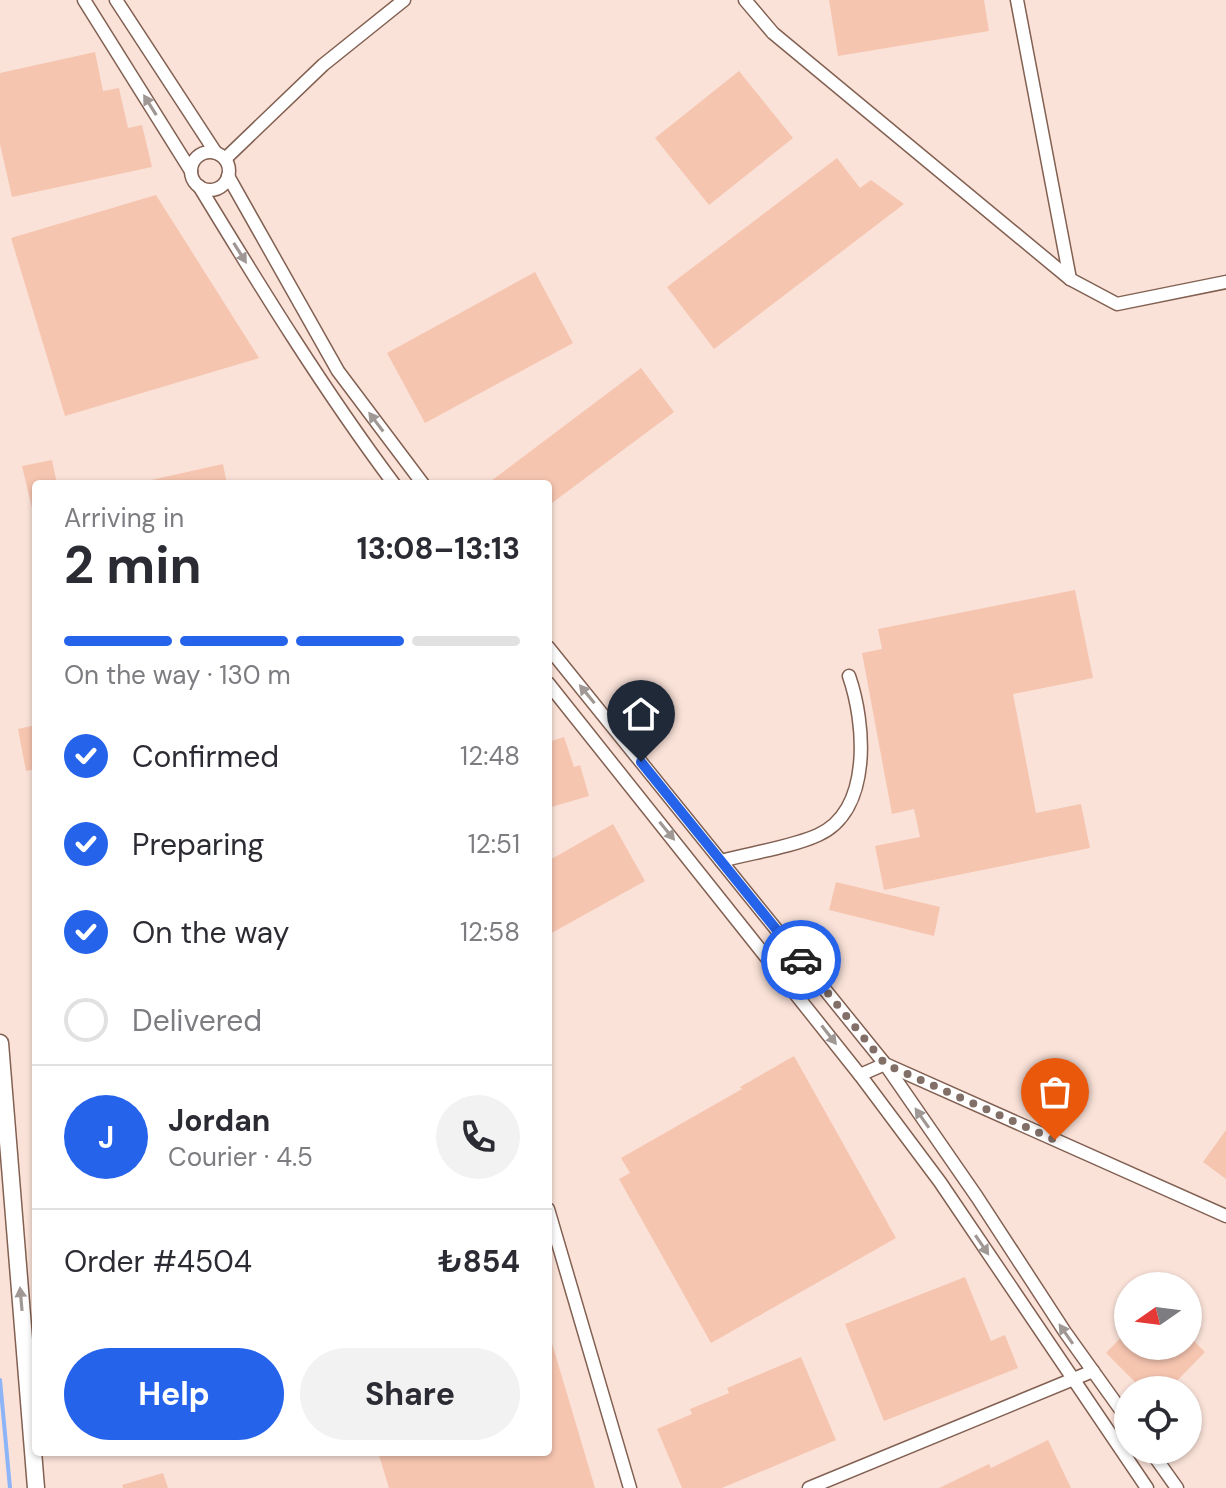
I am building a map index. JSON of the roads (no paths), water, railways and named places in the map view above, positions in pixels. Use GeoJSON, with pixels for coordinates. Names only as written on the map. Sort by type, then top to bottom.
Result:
{"type":"FeatureCollection","features":[{"type":"Feature","properties":{"kind":"main road"},"geometry":{"type":"LineString","coordinates":[[0,1043],[32,1439]]}},
{"type":"Feature","properties":{"kind":"main road"},"geometry":{"type":"LineString","coordinates":[[33,1456],[36,1488]]}},
{"type":"Feature","properties":{"kind":"street"},"geometry":{"type":"LineString","coordinates":[[84,0],[328,392],[391,480]]}},
{"type":"Feature","properties":{"kind":"street"},"geometry":{"type":"LineString","coordinates":[[116,0],[220,156],[228,176],[338,371],[420,480]]}},
{"type":"Feature","properties":{"kind":"street"},"geometry":{"type":"LineString","coordinates":[[191,171],[199,156],[220,156],[323,65],[404,0]]}},
{"type":"Feature","properties":{"kind":"street"},"geometry":{"type":"LineString","coordinates":[[745,0],[773,33],[1070,279],[1117,304],[1226,282]]}},
{"type":"Feature","properties":{"kind":"street"},"geometry":{"type":"LineString","coordinates":[[1017,0],[1070,279]]}},
{"type":"Feature","properties":{"kind":"street"},"geometry":{"type":"LineString","coordinates":[[199,186],[210,190],[216,188],[226,182],[228,176]]}},
{"type":"Feature","properties":{"kind":"street"},"geometry":{"type":"LineString","coordinates":[[552,652],[885,1064],[1114,1400]]}},
{"type":"Feature","properties":{"kind":"street"},"geometry":{"type":"LineString","coordinates":[[721,861],[816,836],[842,816],[853,792],[861,746],[859,710],[849,676]]}},
{"type":"Feature","properties":{"kind":"street"},"geometry":{"type":"LineString","coordinates":[[552,688],[860,1075],[940,1182],[1147,1488]]}},
{"type":"Feature","properties":{"kind":"street"},"geometry":{"type":"LineString","coordinates":[[860,1075],[885,1064],[1226,1216]]}},
{"type":"Feature","properties":{"kind":"street"},"geometry":{"type":"LineString","coordinates":[[552,1223],[630,1488]]}},
{"type":"Feature","properties":{"kind":"street"},"geometry":{"type":"LineString","coordinates":[[809,1488],[1093,1371]]}},
{"type":"Feature","properties":{"kind":"street"},"geometry":{"type":"LineString","coordinates":[[1160,1464],[1177,1488]]}},
{"type":"Feature","properties":{"kind":"waterway"},"geometry":{"type":"LineString","coordinates":[[0,1380],[10,1488]]}}]}
